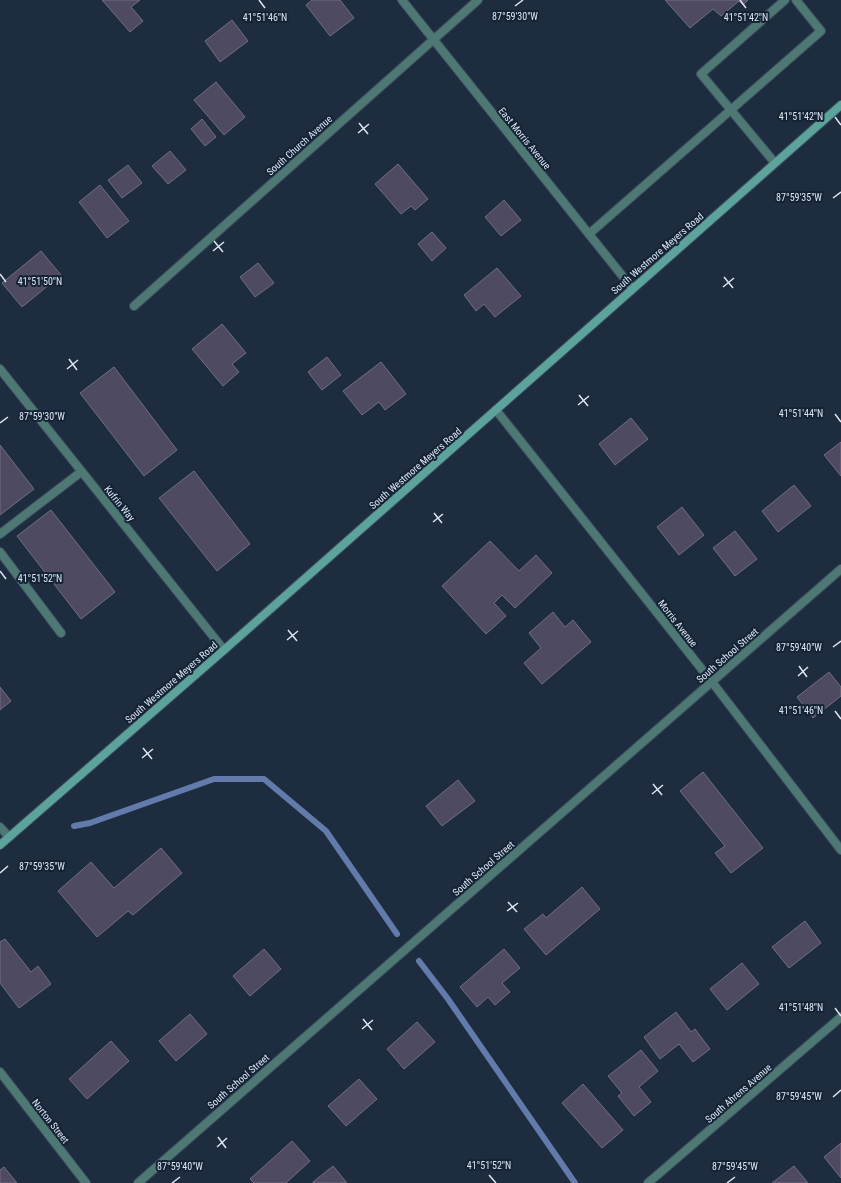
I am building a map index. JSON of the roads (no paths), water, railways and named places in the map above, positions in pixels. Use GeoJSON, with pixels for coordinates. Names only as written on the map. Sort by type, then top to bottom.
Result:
{"type":"FeatureCollection","features":[{"type":"Feature","properties":{"kind":"street","name":"East Morris Avenue"},"geometry":{"type":"LineString","coordinates":[[402,0],[632,288]]}},
{"type":"Feature","properties":{"kind":"street","name":"South Church Avenue"},"geometry":{"type":"LineString","coordinates":[[134,306],[478,0]]}},
{"type":"Feature","properties":{"kind":"street"},"geometry":{"type":"LineString","coordinates":[[775,163],[701,74],[785,0]]}},
{"type":"Feature","properties":{"kind":"street"},"geometry":{"type":"LineString","coordinates":[[589,234],[821,31],[796,0]]}},
{"type":"Feature","properties":{"kind":"street","name":"South Westmore Meyers Road"},"geometry":{"type":"LineString","coordinates":[[0,845],[224,650],[632,288],[841,105]]}},
{"type":"Feature","properties":{"kind":"street","name":"Kufrin Way"},"geometry":{"type":"LineString","coordinates":[[0,369],[224,650]]}},
{"type":"Feature","properties":{"kind":"street","name":"Morris Avenue"},"geometry":{"type":"LineString","coordinates":[[496,410],[712,682],[841,850]]}},
{"type":"Feature","properties":{"kind":"street"},"geometry":{"type":"LineString","coordinates":[[0,534],[82,472]]}},
{"type":"Feature","properties":{"kind":"street"},"geometry":{"type":"LineString","coordinates":[[0,552],[61,633]]}},
{"type":"Feature","properties":{"kind":"street","name":"South School Street"},"geometry":{"type":"LineString","coordinates":[[138,1183],[841,569]]}},
{"type":"Feature","properties":{"kind":"street"},"geometry":{"type":"LineString","coordinates":[[0,827],[9,837]]}},
{"type":"Feature","properties":{"kind":"street","name":"South Ahrens Avenue"},"geometry":{"type":"LineString","coordinates":[[648,1183],[841,1017]]}},
{"type":"Feature","properties":{"kind":"street","name":"Norton Street"},"geometry":{"type":"LineString","coordinates":[[0,1072],[86,1183]]}},
{"type":"Feature","properties":{"kind":"waterway"},"geometry":{"type":"LineString","coordinates":[[74,826],[90,823],[214,779],[264,779],[326,831],[397,934]]}},
{"type":"Feature","properties":{"kind":"waterway"},"geometry":{"type":"LineString","coordinates":[[419,961],[448,999],[575,1183]]}}]}
